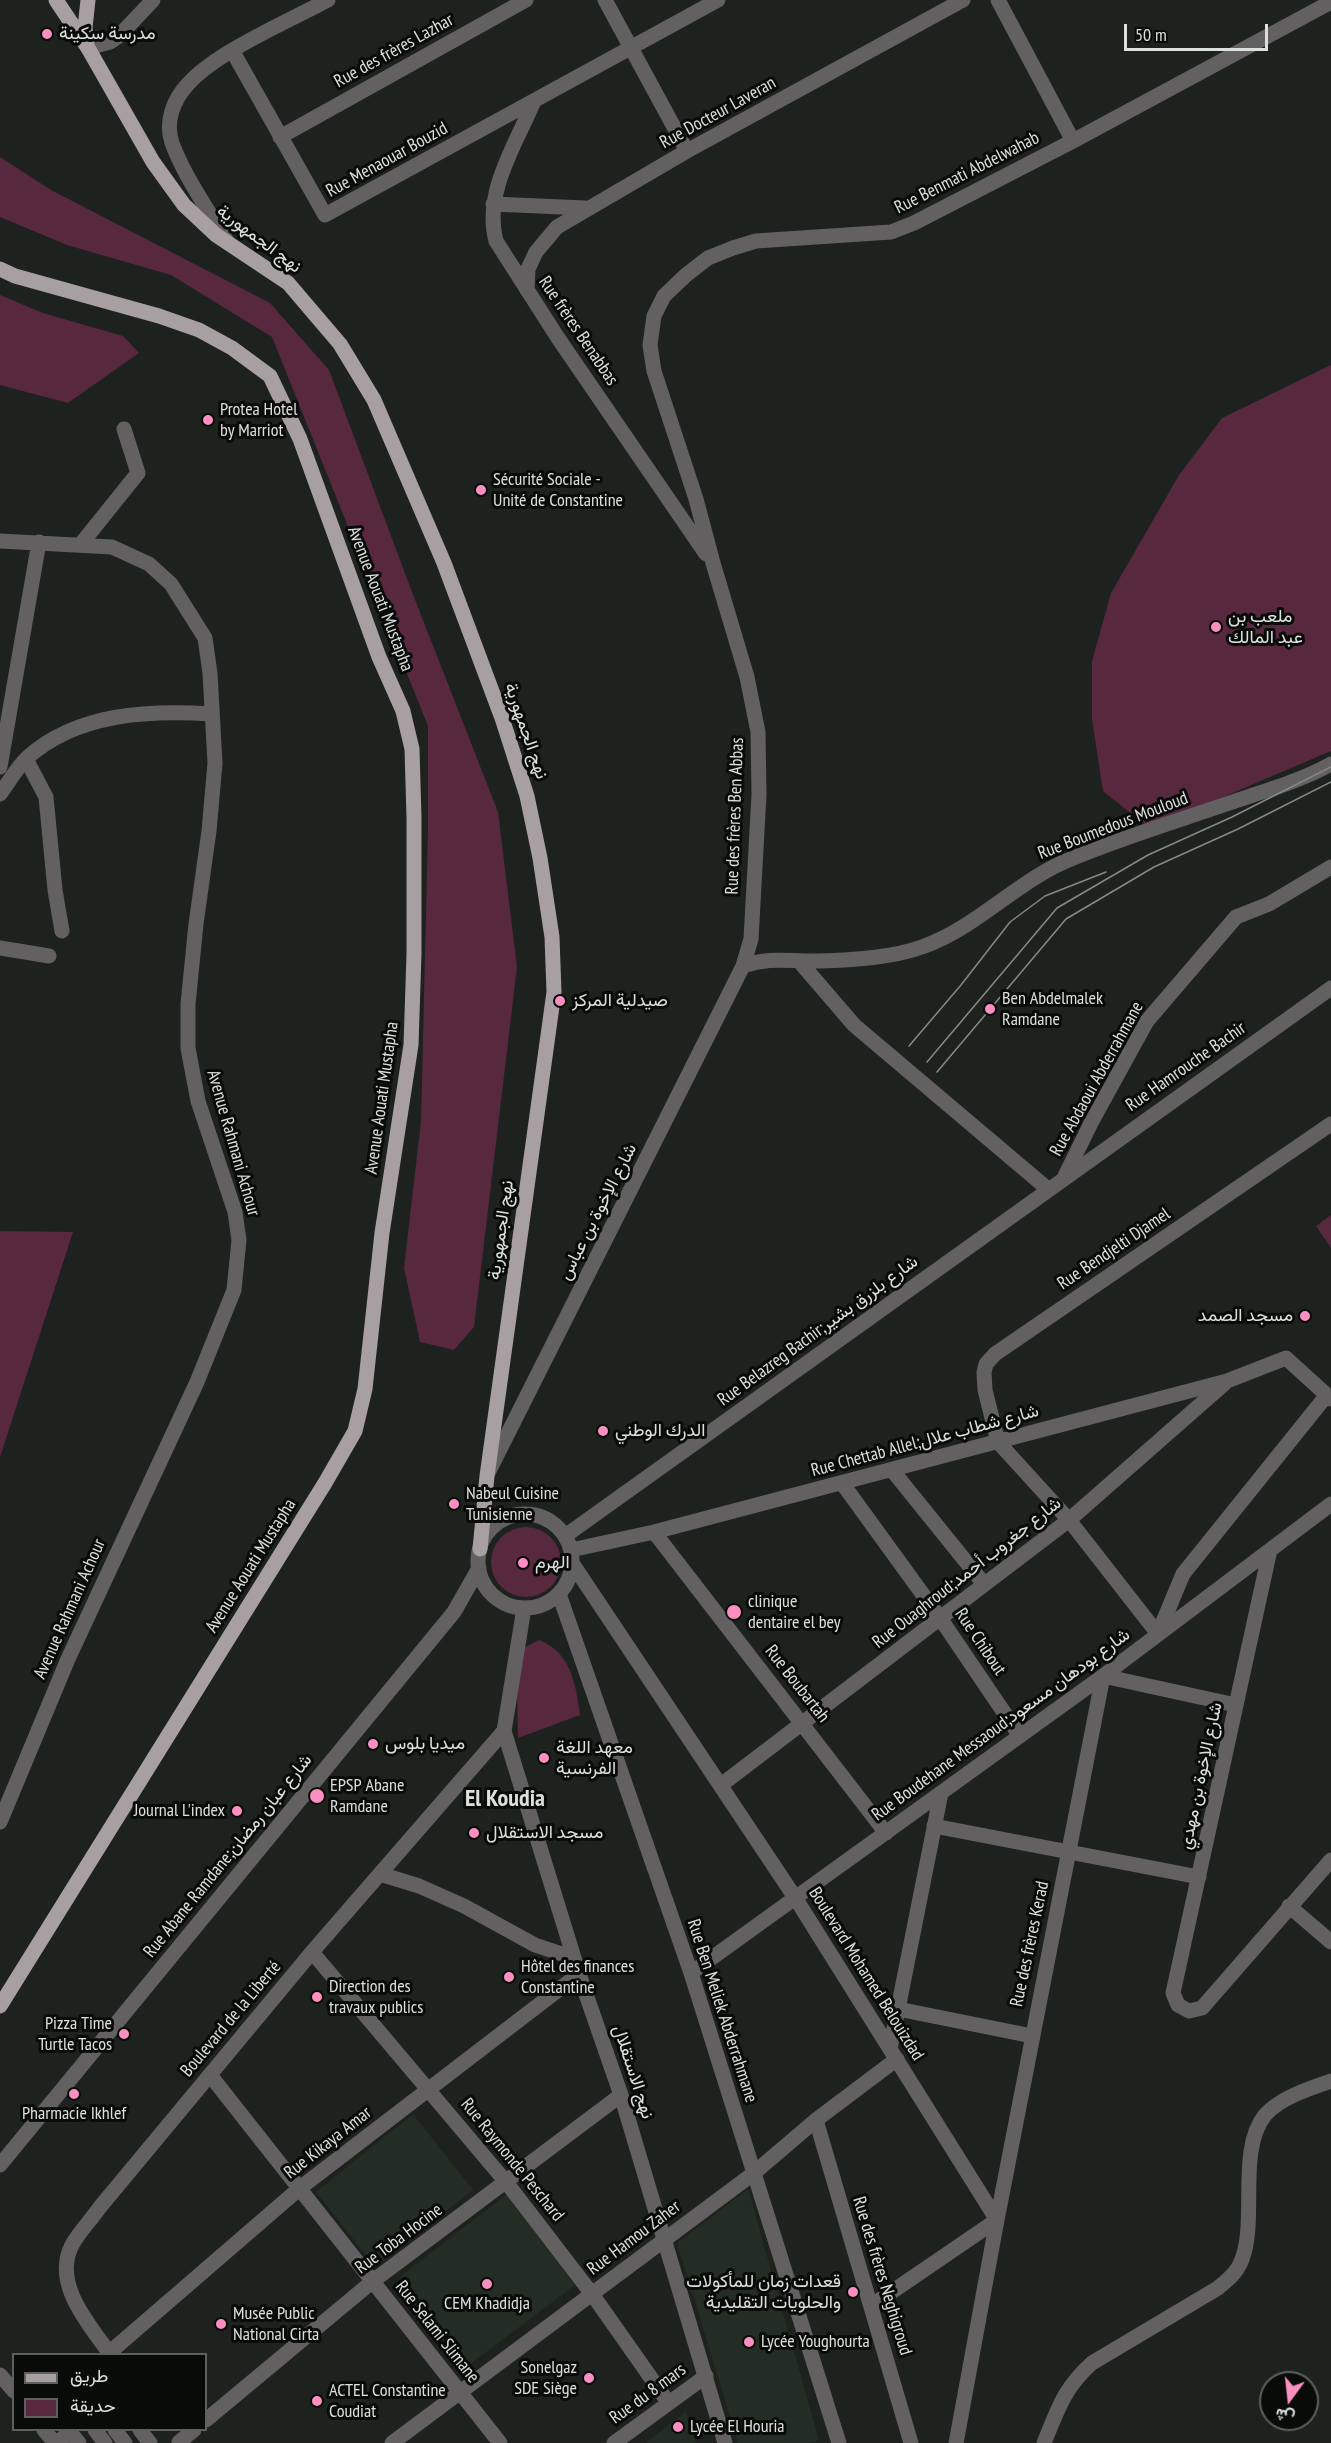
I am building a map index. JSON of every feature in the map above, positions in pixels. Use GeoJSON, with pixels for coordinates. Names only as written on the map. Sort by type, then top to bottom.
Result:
{"type":"FeatureCollection","features":[{"type":"Feature","properties":{"kind":"main road","name":"نهج الجمهورية"},"geometry":{"type":"LineString","coordinates":[[56,0],[88,48],[153,162],[184,205],[216,235],[288,283],[340,344],[374,400],[444,563],[502,718],[527,796],[552,937],[554,992],[487,1476],[480,1549]]}},
{"type":"Feature","properties":{"kind":"main road"},"geometry":{"type":"LineString","coordinates":[[88,0],[85,28],[88,48]]}},
{"type":"Feature","properties":{"kind":"main road","name":"Avenue Aouati Mustapha"},"geometry":{"type":"LineString","coordinates":[[0,269],[15,276],[159,316],[199,330],[232,348],[270,376],[300,439],[380,657],[403,711],[412,749],[414,942],[411,1046],[382,1233],[365,1389],[355,1431],[307,1513],[0,2006]]}},
{"type":"Feature","properties":{"kind":"street"},"geometry":{"type":"LineString","coordinates":[[88,48],[110,42],[153,0]]}},
{"type":"Feature","properties":{"kind":"street"},"geometry":{"type":"LineString","coordinates":[[228,243],[185,171],[172,142],[169,121],[175,103],[188,84],[217,61],[328,0]]}},
{"type":"Feature","properties":{"kind":"street","name":"Rue des frères Lazhar"},"geometry":{"type":"LineString","coordinates":[[280,137],[526,0]]}},
{"type":"Feature","properties":{"kind":"street"},"geometry":{"type":"LineString","coordinates":[[605,0],[687,151]]}},
{"type":"Feature","properties":{"kind":"street","name":"Rue Menaouar Bouzid"},"geometry":{"type":"LineString","coordinates":[[233,52],[325,215],[718,0]]}},
{"type":"Feature","properties":{"kind":"street","name":"Rue Docteur Laveran"},"geometry":{"type":"LineString","coordinates":[[526,290],[528,269],[536,252],[557,226],[687,151],[963,0]]}},
{"type":"Feature","properties":{"kind":"street"},"geometry":{"type":"LineString","coordinates":[[998,0],[1073,141]]}},
{"type":"Feature","properties":{"kind":"street","name":"Rue Benmati Abdelwahab"},"geometry":{"type":"LineString","coordinates":[[713,564],[696,499],[654,371],[650,345],[654,316],[664,296],[686,275],[708,258],[756,241],[870,235],[891,232],[906,226],[1073,141],[1331,2]]}},
{"type":"Feature","properties":{"kind":"street","name":"Rue frères Benabbas"},"geometry":{"type":"LineString","coordinates":[[534,101],[498,184],[493,204],[492,226],[496,241],[526,290],[713,564]]}},
{"type":"Feature","properties":{"kind":"street"},"geometry":{"type":"LineString","coordinates":[[493,204],[585,208]]}},
{"type":"Feature","properties":{"kind":"street"},"geometry":{"type":"LineString","coordinates":[[81,544],[138,473],[124,429]]}},
{"type":"Feature","properties":{"kind":"street","name":"Avenue Rahmani Achour"},"geometry":{"type":"LineString","coordinates":[[0,541],[81,544],[112,548],[149,564],[171,584],[205,638],[210,673],[215,763],[188,1004],[188,1048],[198,1101],[236,1212],[239,1240],[234,1290],[197,1382],[68,1659],[0,1822]]}},
{"type":"Feature","properties":{"kind":"street"},"geometry":{"type":"LineString","coordinates":[[0,767],[39,542]]}},
{"type":"Feature","properties":{"kind":"street","name":"Rue des frères Ben Abbas"},"geometry":{"type":"LineString","coordinates":[[713,564],[747,677],[758,732],[759,795],[751,939],[743,966]]}},
{"type":"Feature","properties":{"kind":"street"},"geometry":{"type":"LineString","coordinates":[[0,794],[26,759],[48,741],[72,729],[100,720],[153,713],[212,714]]}},
{"type":"Feature","properties":{"kind":"street"},"geometry":{"type":"LineString","coordinates":[[26,759],[46,797],[55,890],[62,931]]}},
{"type":"Feature","properties":{"kind":"street","name":"Rue Boumedous Mouloud"},"geometry":{"type":"LineString","coordinates":[[743,966],[769,959],[799,961],[878,957],[922,947],[956,931],[1028,882],[1069,860],[1287,784],[1331,764]]}},
{"type":"Feature","properties":{"kind":"street","name":"Rue Abdaoui Abderrahmane"},"geometry":{"type":"LineString","coordinates":[[1064,1178],[1091,1123],[1147,1021],[1236,917],[1269,904],[1331,867]]}},
{"type":"Feature","properties":{"kind":"street"},"geometry":{"type":"LineString","coordinates":[[0,948],[49,956]]}},
{"type":"Feature","properties":{"kind":"street"},"geometry":{"type":"LineString","coordinates":[[799,961],[854,1025],[1049,1190]]}},
{"type":"Feature","properties":{"kind":"street","name":"شارع الإخوة بن عباس"},"geometry":{"type":"LineString","coordinates":[[487,1476],[743,966]]}},
{"type":"Feature","properties":{"kind":"street","name":"Rue Hamrouche Bachir"},"geometry":{"type":"LineString","coordinates":[[1064,1178],[1331,988]]}},
{"type":"Feature","properties":{"kind":"street","name":"Rue Bendjelti Djamel"},"geometry":{"type":"LineString","coordinates":[[998,1442],[985,1390],[984,1372],[986,1364],[995,1354],[1331,1124]]}},
{"type":"Feature","properties":{"kind":"street","name":"Rue Belazreg Bachir;شارع بلزرق بشير"},"geometry":{"type":"LineString","coordinates":[[570,1550],[1064,1178]]}},
{"type":"Feature","properties":{"kind":"street","name":"Rue Chettab Allel;شارع شطاب علال"},"geometry":{"type":"LineString","coordinates":[[570,1550],[654,1532],[1227,1381],[1286,1358],[1329,1397]]}},
{"type":"Feature","properties":{"kind":"street","name":"Rue Ouaghroud;شارع جغروب أحمد"},"geometry":{"type":"LineString","coordinates":[[722,1785],[1069,1520],[1227,1381]]}},
{"type":"Feature","properties":{"kind":"street"},"geometry":{"type":"LineString","coordinates":[[998,1442],[1069,1520],[1158,1634],[1183,1574],[1329,1397]]}},
{"type":"Feature","properties":{"kind":"street"},"geometry":{"type":"LineString","coordinates":[[892,1470],[984,1584]]}},
{"type":"Feature","properties":{"kind":"street","name":"Rue Chibout"},"geometry":{"type":"LineString","coordinates":[[842,1483],[940,1618],[1020,1736]]}},
{"type":"Feature","properties":{"kind":"street","name":"Rue Boudehane Messaoud;شارع بودهان مسعود"},"geometry":{"type":"LineString","coordinates":[[691,1973],[1104,1676],[1331,1504]]}},
{"type":"Feature","properties":{"kind":"street"},"geometry":{"type":"LineString","coordinates":[[518,1516],[541,1517],[555,1525],[570,1550],[571,1574],[559,1594],[549,1602],[524,1608],[507,1605],[494,1596],[484,1583],[479,1568],[480,1549],[486,1535],[497,1524],[518,1516]]}},
{"type":"Feature","properties":{"kind":"street","name":"Rue Boubartah"},"geometry":{"type":"LineString","coordinates":[[654,1532],[886,1833]]}},
{"type":"Feature","properties":{"kind":"street","name":"Boulevard Mohamed Belouizdad"},"geometry":{"type":"LineString","coordinates":[[570,1550],[796,1899],[997,2220]]}},
{"type":"Feature","properties":{"kind":"street","name":"شارع الإخوة بن مهدي"},"geometry":{"type":"LineString","coordinates":[[1270,1550],[1173,1993],[1175,2002],[1181,2008],[1194,2012],[1202,2008],[1289,1906]]}},
{"type":"Feature","properties":{"kind":"street","name":"Rue Abane Ramdane;شارع عبان رمضان"},"geometry":{"type":"LineString","coordinates":[[0,2164],[454,1612],[479,1568]]}},
{"type":"Feature","properties":{"kind":"street","name":"Rue Ben Meliek Abderrahmane"},"geometry":{"type":"LineString","coordinates":[[559,1594],[691,1973],[839,2443]]}},
{"type":"Feature","properties":{"kind":"street","name":"نهج الاستقلال"},"geometry":{"type":"LineString","coordinates":[[524,1608],[504,1731],[579,1974],[621,2095],[725,2443]]}},
{"type":"Feature","properties":{"kind":"street"},"geometry":{"type":"LineString","coordinates":[[1104,1676],[1236,1705]]}},
{"type":"Feature","properties":{"kind":"street","name":"Rue des frères Kerad"},"geometry":{"type":"LineString","coordinates":[[997,2220],[1104,1676]]}},
{"type":"Feature","properties":{"kind":"street","name":"Boulevard de la Liberté"},"geometry":{"type":"LineString","coordinates":[[109,2353],[77,2305],[68,2285],[66,2265],[72,2245],[100,2207],[312,1952],[504,1731]]}},
{"type":"Feature","properties":{"kind":"street"},"geometry":{"type":"LineString","coordinates":[[893,2054],[898,2009],[941,1793]]}},
{"type":"Feature","properties":{"kind":"street"},"geometry":{"type":"LineString","coordinates":[[934,1826],[1199,1877]]}},
{"type":"Feature","properties":{"kind":"street"},"geometry":{"type":"LineString","coordinates":[[1331,1860],[1289,1906],[1331,1942]]}},
{"type":"Feature","properties":{"kind":"street"},"geometry":{"type":"LineString","coordinates":[[380,1874],[419,1886],[473,1911],[535,1945],[574,1958]]}},
{"type":"Feature","properties":{"kind":"street","name":"Rue Raymonde Peschard"},"geometry":{"type":"LineString","coordinates":[[312,1952],[506,2182],[592,2294],[668,2402]]}},
{"type":"Feature","properties":{"kind":"street","name":"Rue Kikaya Amar"},"geometry":{"type":"LineString","coordinates":[[111,2353],[300,2188],[579,1974]]}},
{"type":"Feature","properties":{"kind":"street"},"geometry":{"type":"LineString","coordinates":[[898,2009],[1032,2036]]}},
{"type":"Feature","properties":{"kind":"street","name":"Rue Hamou Zaher"},"geometry":{"type":"LineString","coordinates":[[392,2443],[754,2173],[893,2054]]}},
{"type":"Feature","properties":{"kind":"street","name":"Rue Selami Slimane"},"geometry":{"type":"LineString","coordinates":[[210,2074],[500,2443]]}},
{"type":"Feature","properties":{"kind":"street"},"geometry":{"type":"LineString","coordinates":[[1044,2443],[1064,2395],[1076,2377],[1092,2363],[1218,2288],[1234,2274],[1241,2262],[1245,2243],[1250,2161],[1256,2132],[1265,2115],[1280,2103],[1331,2081]]}},
{"type":"Feature","properties":{"kind":"street","name":"Rue Toba Hocine"},"geometry":{"type":"LineString","coordinates":[[207,2419],[373,2282],[621,2095]]}},
{"type":"Feature","properties":{"kind":"street","name":"Rue des frères Neghigroud"},"geometry":{"type":"LineString","coordinates":[[816,2120],[911,2443]]}},
{"type":"Feature","properties":{"kind":"street"},"geometry":{"type":"LineString","coordinates":[[871,2306],[997,2220]]}},
{"type":"Feature","properties":{"kind":"street"},"geometry":{"type":"LineString","coordinates":[[956,2443],[997,2220]]}},
{"type":"Feature","properties":{"kind":"street"},"geometry":{"type":"LineString","coordinates":[[0,2375],[12,2389]]}},
{"type":"Feature","properties":{"kind":"street","name":"Rue du 8 mars"},"geometry":{"type":"LineString","coordinates":[[614,2443],[706,2376]]}},
{"type":"Feature","properties":{"kind":"street"},"geometry":{"type":"LineString","coordinates":[[45,2431],[59,2441],[70,2432],[79,2443]]}},
{"type":"Feature","properties":{"kind":"street"},"geometry":{"type":"LineString","coordinates":[[96,2431],[105,2443]]}},
{"type":"Feature","properties":{"kind":"street"},"geometry":{"type":"LineString","coordinates":[[116,2431],[125,2443]]}},
{"type":"Feature","properties":{"kind":"street"},"geometry":{"type":"LineString","coordinates":[[141,2431],[150,2443]]}},
{"type":"Feature","properties":{"kind":"street"},"geometry":{"type":"LineString","coordinates":[[169,2431],[179,2443],[193,2431]]}},
{"type":"Feature","properties":{"kind":"shaded area"},"geometry":{"type":"Polygon","coordinates":[[[413,2114],[473,2190],[374,2266],[316,2192],[413,2114]]]}},
{"type":"Feature","properties":{"kind":"shaded area","name":"Lycée Youghourta"},"geometry":{"type":"Polygon","coordinates":[[[748,2189],[819,2440],[810,2443],[738,2443],[677,2243],[748,2189]]]}},
{"type":"Feature","properties":{"kind":"shaded area","name":"CEM Khadidja"},"geometry":{"type":"Polygon","coordinates":[[[506,2195],[575,2285],[461,2371],[399,2289],[400,2279],[403,2274],[506,2195]]]}},
{"type":"Feature","properties":{"kind":"shaded area","name":"Lycée El Houria"},"geometry":{"type":"Polygon","coordinates":[[[686,2411],[696,2443],[646,2443],[686,2411]]]}},
{"type":"Feature","properties":{"kind":"green space"},"geometry":{"type":"Polygon","coordinates":[[[0,157],[51,190],[270,303],[329,370],[498,812],[517,967],[474,1327],[454,1350],[420,1342],[404,1268],[421,1121],[428,831],[428,726],[272,337],[171,275],[67,245],[0,217],[0,157]]]}},
{"type":"Feature","properties":{"kind":"green space"},"geometry":{"type":"Polygon","coordinates":[[[0,295],[43,313],[123,336],[139,353],[68,403],[0,385],[0,295]]]}},
{"type":"Feature","properties":{"kind":"green space","name":"ملعب بن عبد المالك"},"geometry":{"type":"Polygon","coordinates":[[[1331,365],[1331,751],[1202,806],[1145,825],[1103,791],[1092,720],[1092,661],[1111,593],[1179,475],[1222,418],[1331,365]]]}},
{"type":"Feature","properties":{"kind":"green space"},"geometry":{"type":"Polygon","coordinates":[[[1331,1215],[1331,1248],[1316,1226],[1331,1215]]]}},
{"type":"Feature","properties":{"kind":"green space"},"geometry":{"type":"Polygon","coordinates":[[[0,1231],[73,1232],[0,1457],[0,1231]]]}},
{"type":"Feature","properties":{"kind":"green space","name":"الهرم"},"geometry":{"type":"Polygon","coordinates":[[[526,1527],[539,1530],[551,1537],[558,1549],[561,1562],[558,1575],[551,1587],[539,1594],[526,1597],[513,1594],[501,1587],[494,1575],[491,1562],[494,1549],[501,1537],[513,1530],[526,1527]]]}},
{"type":"Feature","properties":{"kind":"green space"},"geometry":{"type":"Polygon","coordinates":[[[539,1640],[550,1645],[565,1661],[574,1681],[580,1715],[518,1738],[517,1690],[524,1648],[539,1640]]]}},
{"type":"Feature","properties":{"kind":"tram line"},"geometry":{"type":"LineString","coordinates":[[927,1062],[1057,908],[1148,855],[1232,817],[1331,767]]}},
{"type":"Feature","properties":{"kind":"tram line"},"geometry":{"type":"LineString","coordinates":[[937,1072],[1066,919],[1154,867],[1238,829],[1331,782]]}},
{"type":"Feature","properties":{"kind":"tram line"},"geometry":{"type":"LineString","coordinates":[[909,1046],[1010,922],[1045,896],[1106,872]]}},
{"type":"Feature","properties":{"kind":"place","name":"مدرسة سكينة"},"geometry":{"type":"Point","coordinates":[47,34]}},
{"type":"Feature","properties":{"kind":"place","name":"Protea Hotel by Marriot"},"geometry":{"type":"Point","coordinates":[208,420]}},
{"type":"Feature","properties":{"kind":"place","name":"Sécurité Sociale - Unité de Constantine"},"geometry":{"type":"Point","coordinates":[481,490]}},
{"type":"Feature","properties":{"kind":"place","name":"ملعب بن عبد المالك"},"geometry":{"type":"Point","coordinates":[1216,627]}},
{"type":"Feature","properties":{"kind":"place","name":"صيدلية المركز"},"geometry":{"type":"Point","coordinates":[560,1001]}},
{"type":"Feature","properties":{"kind":"place","name":"Ben Abdelmalek Ramdane"},"geometry":{"type":"Point","coordinates":[990,1009]}},
{"type":"Feature","properties":{"kind":"place","name":"مسجد الصمد"},"geometry":{"type":"Point","coordinates":[1305,1316]}},
{"type":"Feature","properties":{"kind":"place","name":"الدرك الوطني"},"geometry":{"type":"Point","coordinates":[603,1431]}},
{"type":"Feature","properties":{"kind":"place","name":"Nabeul Cuisine Tunisienne"},"geometry":{"type":"Point","coordinates":[454,1504]}},
{"type":"Feature","properties":{"kind":"place","name":"الهرم"},"geometry":{"type":"Point","coordinates":[523,1563]}},
{"type":"Feature","properties":{"kind":"place","name":"clinique dentaire el bey"},"geometry":{"type":"Point","coordinates":[734,1612]}},
{"type":"Feature","properties":{"kind":"place","name":"ميديا بلوس"},"geometry":{"type":"Point","coordinates":[373,1744]}},
{"type":"Feature","properties":{"kind":"place","name":"معهد اللغة الفرنسية"},"geometry":{"type":"Point","coordinates":[544,1758]}},
{"type":"Feature","properties":{"kind":"place","name":"EPSP Abane Ramdane"},"geometry":{"type":"Point","coordinates":[317,1796]}},
{"type":"Feature","properties":{"kind":"place","name":"Journal L'index"},"geometry":{"type":"Point","coordinates":[237,1811]}},
{"type":"Feature","properties":{"kind":"place","name":"مسجد الاستقلال"},"geometry":{"type":"Point","coordinates":[474,1833]}},
{"type":"Feature","properties":{"kind":"place","name":"Hôtel des finances Constantine"},"geometry":{"type":"Point","coordinates":[509,1977]}},
{"type":"Feature","properties":{"kind":"place","name":"Direction des travaux publics"},"geometry":{"type":"Point","coordinates":[317,1997]}},
{"type":"Feature","properties":{"kind":"place","name":"Pizza Time Turtle Tacos"},"geometry":{"type":"Point","coordinates":[124,2034]}},
{"type":"Feature","properties":{"kind":"place","name":"Pharmacie Ikhlef"},"geometry":{"type":"Point","coordinates":[74,2094]}},
{"type":"Feature","properties":{"kind":"place","name":"CEM Khadidja"},"geometry":{"type":"Point","coordinates":[487,2284]}},
{"type":"Feature","properties":{"kind":"place","name":"قعدات زمان للمأكولات والحلويات التقليدية"},"geometry":{"type":"Point","coordinates":[853,2292]}},
{"type":"Feature","properties":{"kind":"place","name":"Musée Public National Cirta"},"geometry":{"type":"Point","coordinates":[221,2324]}},
{"type":"Feature","properties":{"kind":"place","name":"Lycée Youghourta"},"geometry":{"type":"Point","coordinates":[749,2342]}},
{"type":"Feature","properties":{"kind":"place","name":"Sonelgaz SDE Siège"},"geometry":{"type":"Point","coordinates":[589,2378]}},
{"type":"Feature","properties":{"kind":"place","name":"ACTEL Constantine Coudiat"},"geometry":{"type":"Point","coordinates":[317,2401]}},
{"type":"Feature","properties":{"kind":"place","name":"Lycée El Houria"},"geometry":{"type":"Point","coordinates":[678,2427]}},
{"type":"Feature","properties":{"kind":"district","name":"El Koudia"},"geometry":{"type":"Point","coordinates":[505,1799]}}]}
